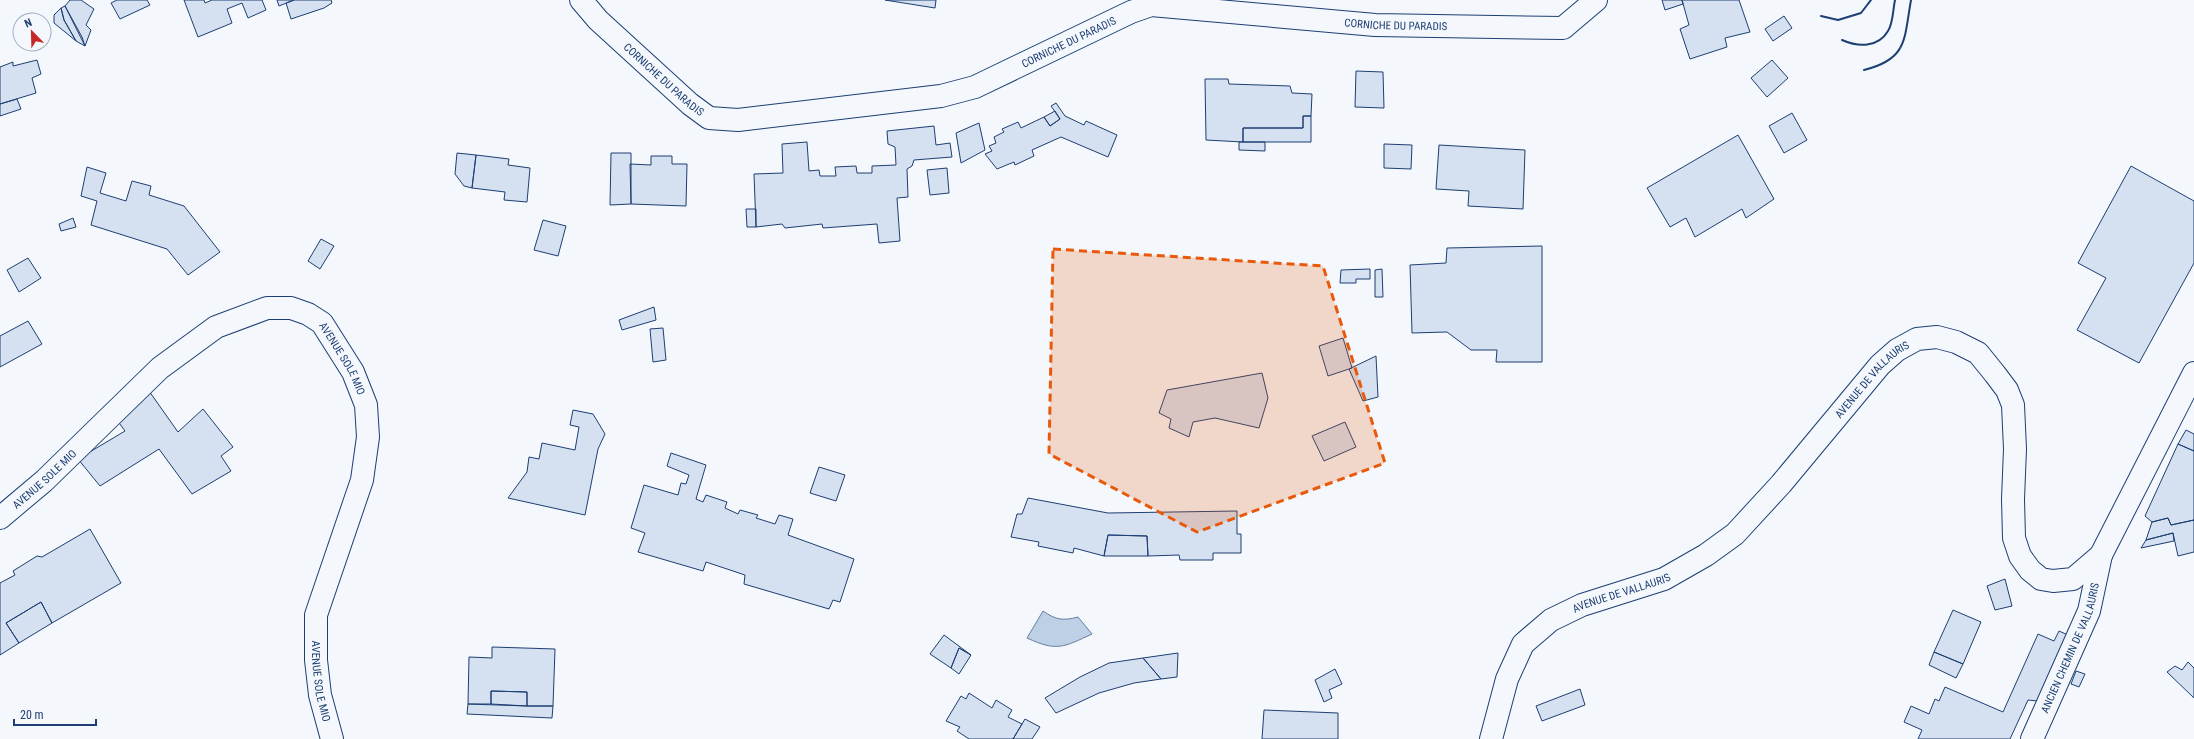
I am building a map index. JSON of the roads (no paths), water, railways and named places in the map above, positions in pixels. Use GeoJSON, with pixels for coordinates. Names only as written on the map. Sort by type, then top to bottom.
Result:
{"type":"FeatureCollection","features":[{"type":"Feature","properties":{"kind":"street","name":"CORNICHE DU PARADIS"},"geometry":{"type":"LineString","coordinates":[[581,0],[598,20],[690,104],[709,118],[738,120],[948,94],[974,87],[1131,12],[1151,6],[1375,25],[1563,28],[1596,0]]}},
{"type":"Feature","properties":{"kind":"street","name":"AVENUE SOLE MIO"},"geometry":{"type":"LineString","coordinates":[[0,518],[44,481],[160,368],[216,327],[267,308],[291,308],[308,314],[322,323],[353,372],[366,405],[368,437],[362,480],[316,615],[316,660],[320,695],[332,739]]}},
{"type":"Feature","properties":{"kind":"street","name":"AVENUE DE VALLAURIS"},"geometry":{"type":"LineString","coordinates":[[1491,739],[1507,679],[1523,644],[1551,620],[1582,605],[1664,579],[1706,555],[1735,534],[1781,484],[1880,365],[1898,350],[1917,339],[1944,339],[1956,342],[1978,353],[2007,390],[2013,405],[2015,449],[2013,499],[2014,538],[2020,556],[2030,570],[2041,579],[2053,581],[2073,579],[2101,555],[2194,373]]}},
{"type":"Feature","properties":{"kind":"street","name":"ANCIEN CHEMIN DE VALLAURIS"},"geometry":{"type":"LineString","coordinates":[[2032,739],[2089,611],[2101,555]]}},
{"type":"Feature","properties":{"kind":"water"},"geometry":{"type":"Polygon","coordinates":[[[1043,611],[1060,619],[1078,617],[1092,634],[1067,645],[1060,646],[1046,645],[1027,638],[1043,611]]]}}]}
